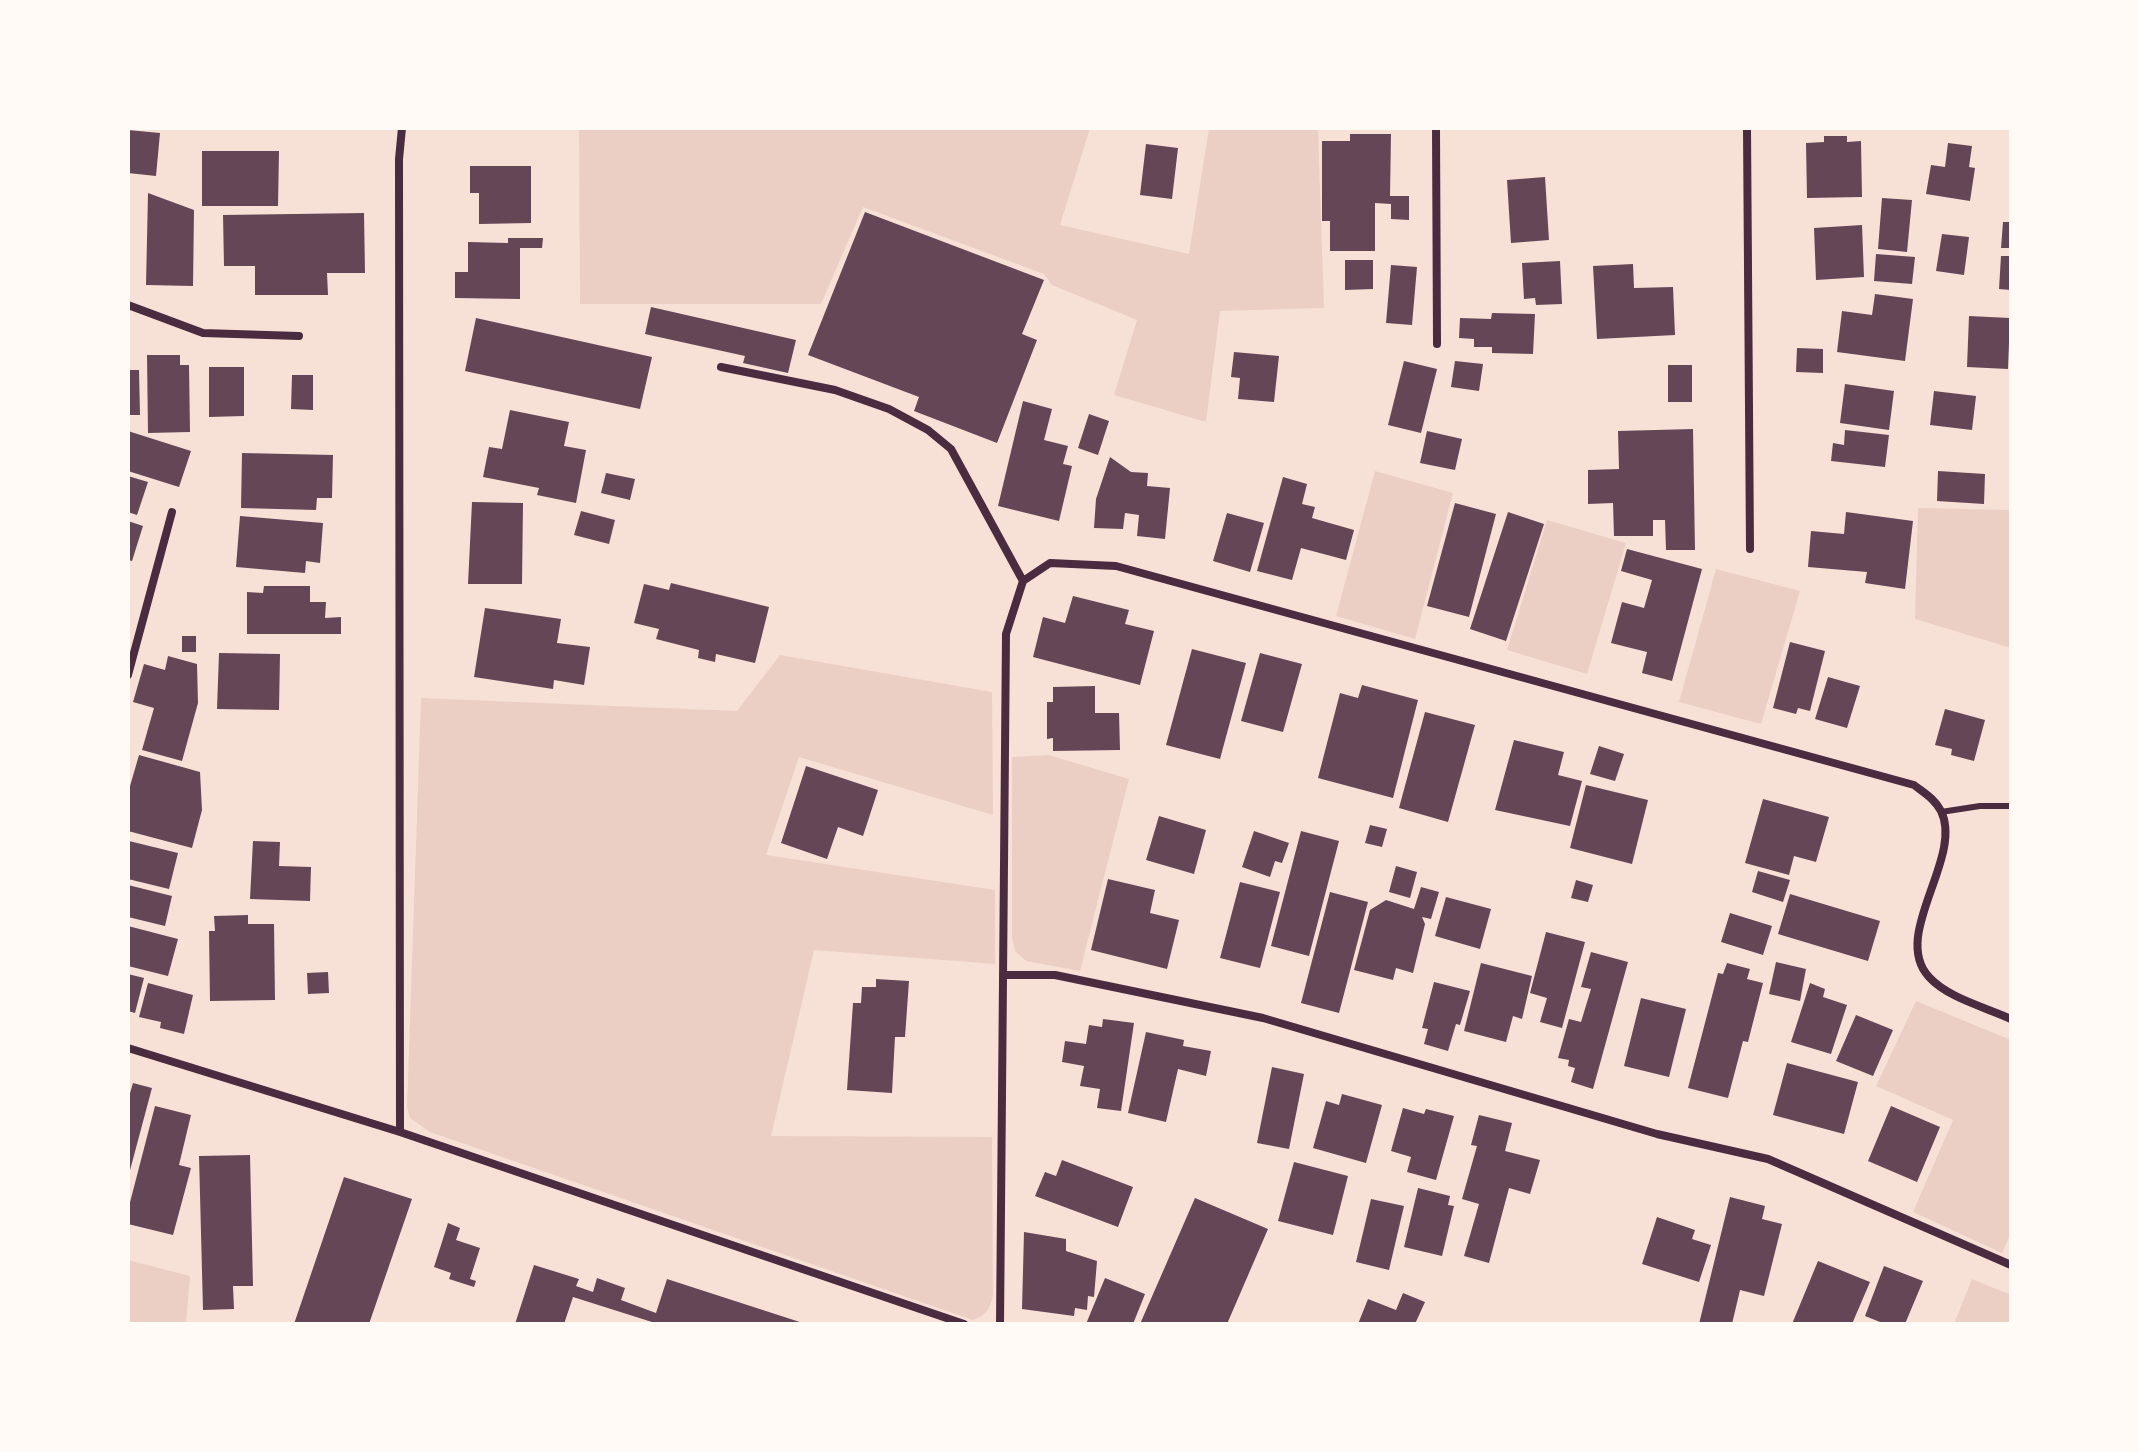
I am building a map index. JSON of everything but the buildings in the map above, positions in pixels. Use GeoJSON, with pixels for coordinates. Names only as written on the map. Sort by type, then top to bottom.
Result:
{"type":"FeatureCollection","features":[{"type":"Feature","properties":{"kind":"street"},"geometry":{"type":"LineString","coordinates":[[400,1132],[399,159],[402,128]]}},
{"type":"Feature","properties":{"kind":"street"},"geometry":{"type":"LineString","coordinates":[[1436,128],[1437,344]]}},
{"type":"Feature","properties":{"kind":"street"},"geometry":{"type":"LineString","coordinates":[[1747,128],[1750,549]]}},
{"type":"Feature","properties":{"kind":"street"},"geometry":{"type":"LineString","coordinates":[[128,305],[203,333],[299,336]]}},
{"type":"Feature","properties":{"kind":"street"},"geometry":{"type":"LineString","coordinates":[[721,367],[835,390],[889,409],[928,430],[951,449],[1023,581]]}},
{"type":"Feature","properties":{"kind":"street"},"geometry":{"type":"LineString","coordinates":[[128,675],[172,512]]}},
{"type":"Feature","properties":{"kind":"street"},"geometry":{"type":"LineString","coordinates":[[1000,1324],[1006,634],[1023,581],[1050,563],[1116,566],[1914,785],[1932,799],[1941,812],[1947,834],[1918,935],[1920,962],[1927,976],[1944,989],[2011,1019]]}},
{"type":"Feature","properties":{"kind":"street"},"geometry":{"type":"LineString","coordinates":[[1003,975],[1055,975],[1263,1018],[1657,1134],[1768,1159],[2011,1265]]}},
{"type":"Feature","properties":{"kind":"street"},"geometry":{"type":"LineString","coordinates":[[128,1048],[400,1132],[964,1324]]}},
{"type":"Feature","properties":{"kind":"lane"},"geometry":{"type":"LineString","coordinates":[[1941,812],[1980,806],[2011,806]]}},
{"type":"Feature","properties":{"kind":"shaded area"},"geometry":{"type":"Polygon","coordinates":[[[579,128],[1090,128],[1060,225],[1189,254],[1209,128],[1318,128],[1324,308],[1220,311],[1206,422],[1114,395],[1137,320],[1052,285],[1044,274],[863,207],[821,304],[580,304],[579,128]]]}},
{"type":"Feature","properties":{"kind":"shaded area"},"geometry":{"type":"Polygon","coordinates":[[[1375,471],[1453,493],[1415,639],[1336,616],[1375,471]]]}},
{"type":"Feature","properties":{"kind":"shaded area"},"geometry":{"type":"Polygon","coordinates":[[[1918,508],[2011,510],[2011,648],[1915,619],[1918,508]]]}},
{"type":"Feature","properties":{"kind":"shaded area"},"geometry":{"type":"Polygon","coordinates":[[[1547,520],[1626,543],[1587,674],[1507,650],[1547,520]]]}},
{"type":"Feature","properties":{"kind":"shaded area"},"geometry":{"type":"Polygon","coordinates":[[[1716,569],[1800,591],[1761,724],[1679,702],[1716,569]]]}},
{"type":"Feature","properties":{"kind":"shaded area"},"geometry":{"type":"Polygon","coordinates":[[[780,655],[992,692],[993,815],[799,757],[766,855],[995,890],[995,964],[814,950],[771,1136],[992,1137],[993,1295],[987,1311],[973,1320],[430,1132],[410,1118],[407,1107],[421,698],[737,711],[780,655]]]}},
{"type":"Feature","properties":{"kind":"shaded area"},"geometry":{"type":"Polygon","coordinates":[[[1049,755],[1129,779],[1080,971],[1026,961],[1015,951],[1012,937],[1012,757],[1049,755]]]}},
{"type":"Feature","properties":{"kind":"shaded area"},"geometry":{"type":"Polygon","coordinates":[[[1916,1001],[2011,1040],[2011,1233],[2002,1253],[1913,1212],[1953,1120],[1876,1086],[1916,1001]]]}},
{"type":"Feature","properties":{"kind":"shaded area"},"geometry":{"type":"Polygon","coordinates":[[[128,1260],[190,1276],[186,1324],[128,1324],[128,1260]]]}},
{"type":"Feature","properties":{"kind":"shaded area"},"geometry":{"type":"Polygon","coordinates":[[[1972,1279],[2011,1295],[2011,1324],[1954,1324],[1972,1279]]]}}]}
